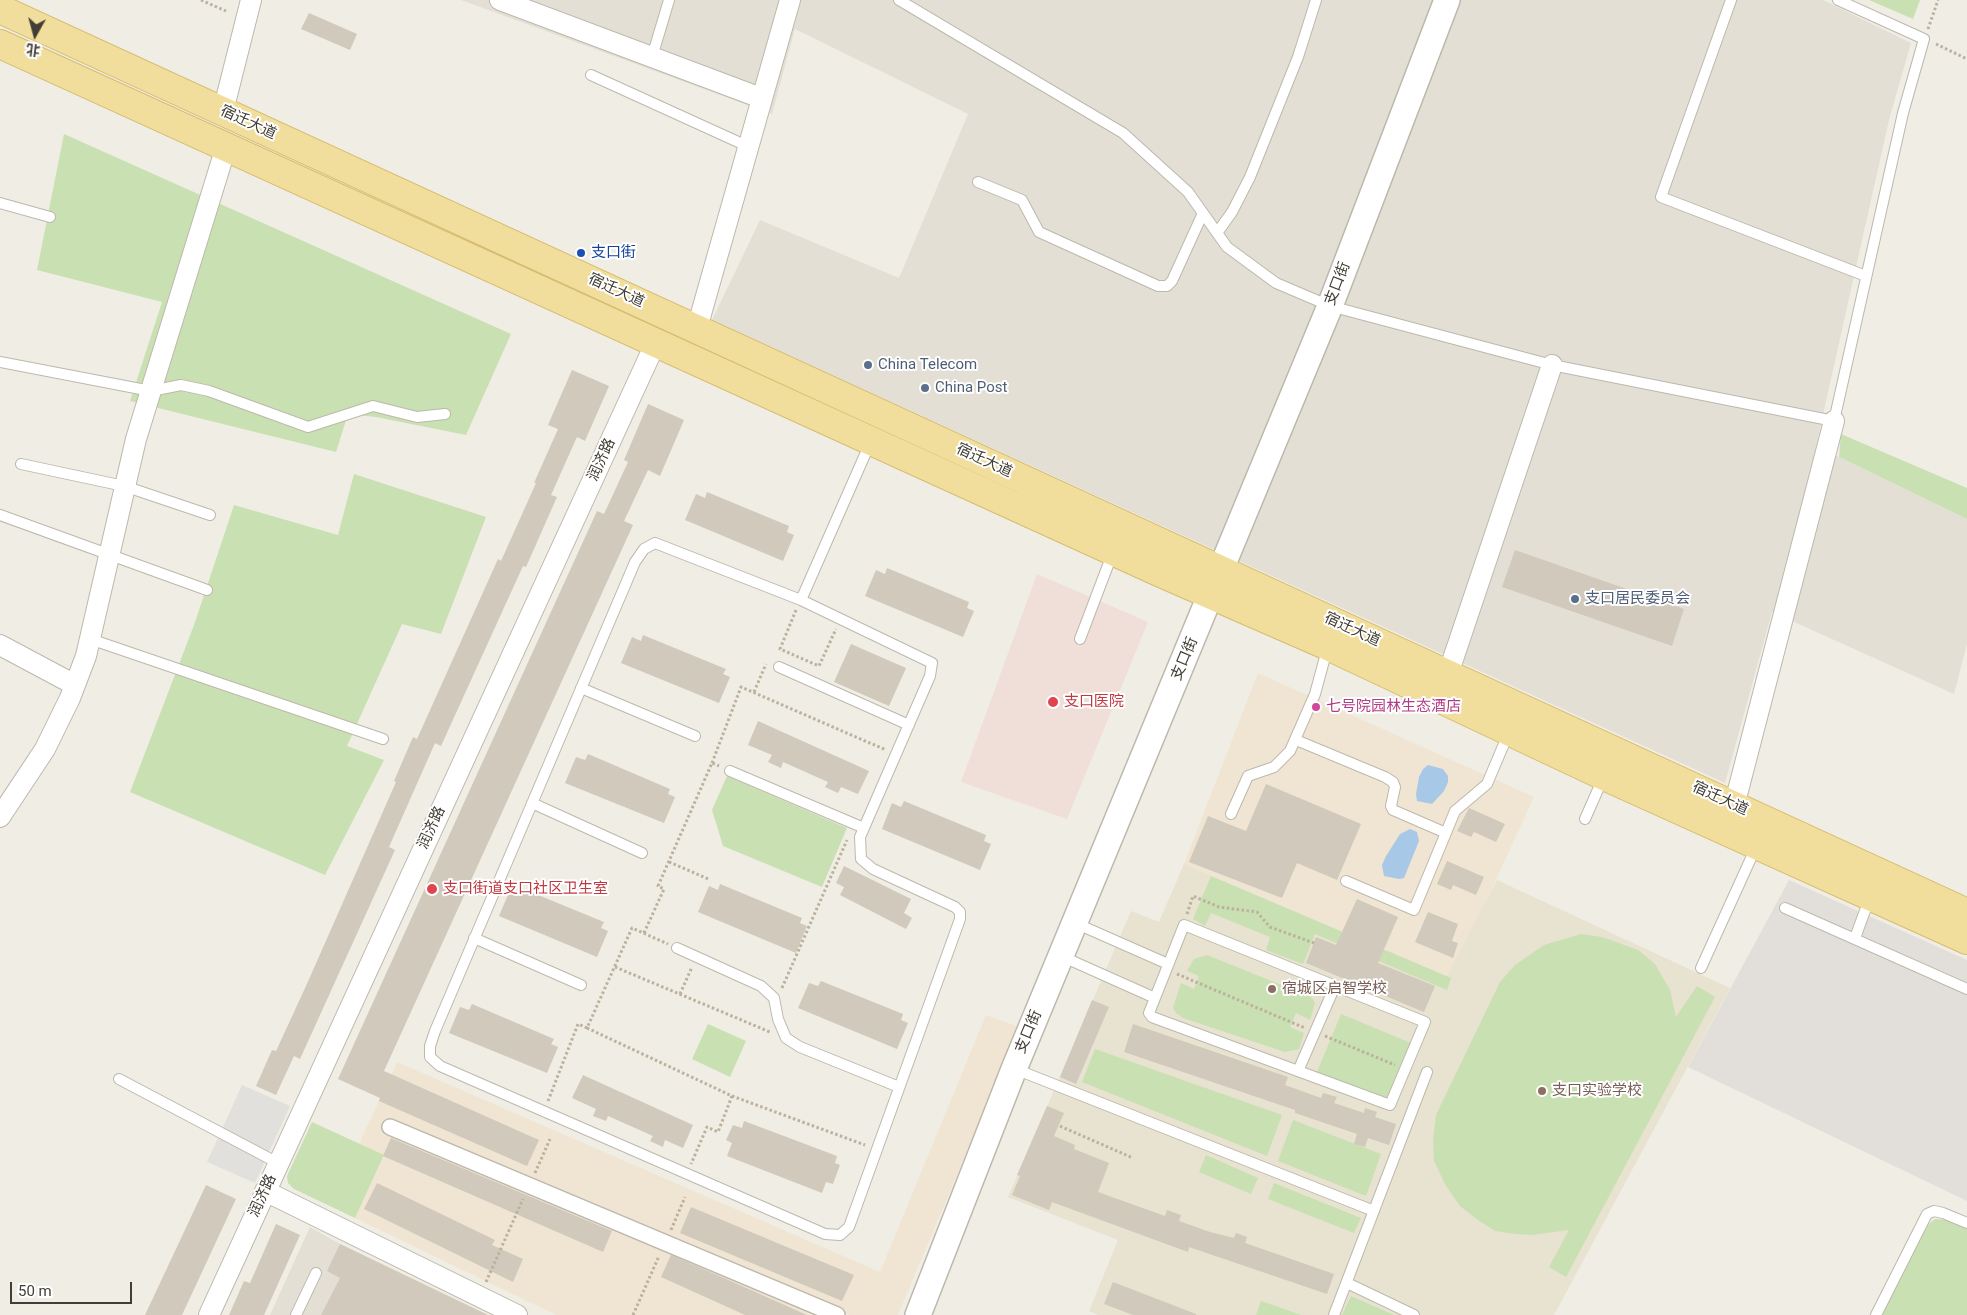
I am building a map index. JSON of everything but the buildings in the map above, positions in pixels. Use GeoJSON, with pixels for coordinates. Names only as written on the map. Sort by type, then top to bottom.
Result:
{"type":"FeatureCollection","features":[{"type":"Feature","properties":{"kind":"main road","name":"宿迁大道"},"geometry":{"type":"LineString","coordinates":[[0,10],[696,328],[1217,583],[1328,646],[1604,776],[1967,940]]}},
{"type":"Feature","properties":{"kind":"main road","name":"宿迁大道"},"geometry":{"type":"LineString","coordinates":[[0,44],[1113,551],[1217,583],[1448,674],[1967,913]]}},
{"type":"Feature","properties":{"kind":"street"},"geometry":{"type":"LineString","coordinates":[[224,112],[251,0]]}},
{"type":"Feature","properties":{"kind":"street"},"geometry":{"type":"LineString","coordinates":[[500,0],[761,98]]}},
{"type":"Feature","properties":{"kind":"street"},"geometry":{"type":"LineString","coordinates":[[696,328],[790,0]]}},
{"type":"Feature","properties":{"kind":"street","name":"支口街"},"geometry":{"type":"LineString","coordinates":[[918,1315],[1014,1069],[1217,583],[1330,306],[1447,0]]}},
{"type":"Feature","properties":{"kind":"street"},"geometry":{"type":"LineString","coordinates":[[0,817],[45,749],[75,685],[90,639],[124,486],[151,391],[226,147]]}},
{"type":"Feature","properties":{"kind":"street","name":"润济路"},"geometry":{"type":"LineString","coordinates":[[209,1315],[656,342]]}},
{"type":"Feature","properties":{"kind":"street"},"geometry":{"type":"LineString","coordinates":[[1448,674],[1552,365]]}},
{"type":"Feature","properties":{"kind":"street"},"geometry":{"type":"LineString","coordinates":[[1734,806],[1834,421]]}},
{"type":"Feature","properties":{"kind":"street"},"geometry":{"type":"LineString","coordinates":[[0,645],[75,685]]}},
{"type":"Feature","properties":{"kind":"street"},"geometry":{"type":"LineString","coordinates":[[390,1127],[837,1315]]}},
{"type":"Feature","properties":{"kind":"street"},"geometry":{"type":"LineString","coordinates":[[266,1191],[516,1315]]}},
{"type":"Feature","properties":{"kind":"lane"},"geometry":{"type":"LineString","coordinates":[[652,57],[669,0]]}},
{"type":"Feature","properties":{"kind":"lane"},"geometry":{"type":"LineString","coordinates":[[899,0],[1122,133],[1188,192],[1227,247],[1276,282],[1330,306],[1552,365],[1834,421],[1903,113],[1924,39],[1838,0]]}},
{"type":"Feature","properties":{"kind":"lane"},"geometry":{"type":"LineString","coordinates":[[1217,233],[1232,212],[1250,177],[1298,57],[1316,0]]}},
{"type":"Feature","properties":{"kind":"lane"},"geometry":{"type":"LineString","coordinates":[[1731,0],[1661,197],[1866,276]]}},
{"type":"Feature","properties":{"kind":"lane"},"geometry":{"type":"LineString","coordinates":[[591,75],[748,146]]}},
{"type":"Feature","properties":{"kind":"lane"},"geometry":{"type":"LineString","coordinates":[[978,182],[1022,200],[1039,232],[1158,286],[1167,286],[1172,281],[1202,212]]}},
{"type":"Feature","properties":{"kind":"lane"},"geometry":{"type":"LineString","coordinates":[[0,203],[50,217]]}},
{"type":"Feature","properties":{"kind":"lane"},"geometry":{"type":"LineString","coordinates":[[0,362],[151,391],[181,385],[208,391],[308,427],[372,406],[417,417],[445,414]]}},
{"type":"Feature","properties":{"kind":"lane"},"geometry":{"type":"LineString","coordinates":[[801,600],[872,440]]}},
{"type":"Feature","properties":{"kind":"lane"},"geometry":{"type":"LineString","coordinates":[[21,464],[124,486],[210,515]]}},
{"type":"Feature","properties":{"kind":"lane"},"geometry":{"type":"LineString","coordinates":[[0,516],[207,590]]}},
{"type":"Feature","properties":{"kind":"lane"},"geometry":{"type":"LineString","coordinates":[[656,542],[801,600],[840,619],[932,663],[930,676],[896,754],[859,826],[861,859],[873,869],[954,907],[960,912],[958,926],[849,1227],[840,1235],[825,1234],[440,1066],[430,1057],[430,1046],[474,938],[635,562],[644,549],[656,542]]}},
{"type":"Feature","properties":{"kind":"lane"},"geometry":{"type":"LineString","coordinates":[[1080,639],[1113,551]]}},
{"type":"Feature","properties":{"kind":"lane"},"geometry":{"type":"LineString","coordinates":[[90,639],[383,739]]}},
{"type":"Feature","properties":{"kind":"lane"},"geometry":{"type":"LineString","coordinates":[[1230,814],[1248,776],[1278,765],[1290,751],[1315,694],[1328,646]]}},
{"type":"Feature","properties":{"kind":"lane"},"geometry":{"type":"LineString","coordinates":[[779,667],[908,725]]}},
{"type":"Feature","properties":{"kind":"lane"},"geometry":{"type":"LineString","coordinates":[[581,688],[695,736]]}},
{"type":"Feature","properties":{"kind":"lane"},"geometry":{"type":"LineString","coordinates":[[1346,882],[1414,910],[1459,805],[1476,795],[1487,784],[1509,731]]}},
{"type":"Feature","properties":{"kind":"lane"},"geometry":{"type":"LineString","coordinates":[[1296,740],[1385,777],[1395,787],[1391,806],[1393,810],[1446,833]]}},
{"type":"Feature","properties":{"kind":"lane"},"geometry":{"type":"LineString","coordinates":[[730,771],[859,826]]}},
{"type":"Feature","properties":{"kind":"lane"},"geometry":{"type":"LineString","coordinates":[[1585,819],[1604,776]]}},
{"type":"Feature","properties":{"kind":"lane"},"geometry":{"type":"LineString","coordinates":[[532,803],[642,853]]}},
{"type":"Feature","properties":{"kind":"lane"},"geometry":{"type":"LineString","coordinates":[[1701,968],[1758,844]]}},
{"type":"Feature","properties":{"kind":"lane"},"geometry":{"type":"LineString","coordinates":[[1855,938],[1870,896]]}},
{"type":"Feature","properties":{"kind":"lane"},"geometry":{"type":"LineString","coordinates":[[1785,908],[1967,989]]}},
{"type":"Feature","properties":{"kind":"lane"},"geometry":{"type":"LineString","coordinates":[[1075,923],[1167,967]]}},
{"type":"Feature","properties":{"kind":"lane"},"geometry":{"type":"LineString","coordinates":[[1184,925],[1425,1022],[1390,1105],[1158,1021],[1149,1013],[1184,925]]}},
{"type":"Feature","properties":{"kind":"lane"},"geometry":{"type":"LineString","coordinates":[[474,938],[581,985]]}},
{"type":"Feature","properties":{"kind":"lane"},"geometry":{"type":"LineString","coordinates":[[677,948],[761,986],[774,998],[786,1038],[800,1048],[899,1087]]}},
{"type":"Feature","properties":{"kind":"lane"},"geometry":{"type":"LineString","coordinates":[[1061,956],[1155,998]]}},
{"type":"Feature","properties":{"kind":"lane"},"geometry":{"type":"LineString","coordinates":[[1298,1072],[1335,986]]}},
{"type":"Feature","properties":{"kind":"lane"},"geometry":{"type":"LineString","coordinates":[[1014,1069],[1374,1211]]}},
{"type":"Feature","properties":{"kind":"lane"},"geometry":{"type":"LineString","coordinates":[[1334,1315],[1427,1072]]}},
{"type":"Feature","properties":{"kind":"lane"},"geometry":{"type":"LineString","coordinates":[[120,1079],[278,1163]]}},
{"type":"Feature","properties":{"kind":"lane"},"geometry":{"type":"LineString","coordinates":[[1876,1315],[1927,1214],[1934,1211],[1943,1213],[1967,1223]]}},
{"type":"Feature","properties":{"kind":"lane"},"geometry":{"type":"LineString","coordinates":[[296,1315],[316,1272]]}},
{"type":"Feature","properties":{"kind":"lane"},"geometry":{"type":"LineString","coordinates":[[1346,1283],[1414,1315]]}},
{"type":"Feature","properties":{"kind":"path"},"geometry":{"type":"LineString","coordinates":[[201,0],[226,11]]}},
{"type":"Feature","properties":{"kind":"path"},"geometry":{"type":"LineString","coordinates":[[1938,0],[1924,39],[1967,58]]}},
{"type":"Feature","properties":{"kind":"path"},"geometry":{"type":"LineString","coordinates":[[801,600],[780,649],[819,666],[840,619]]}},
{"type":"Feature","properties":{"kind":"path"},"geometry":{"type":"LineString","coordinates":[[754,692],[766,662],[779,667]]}},
{"type":"Feature","properties":{"kind":"path"},"geometry":{"type":"LineString","coordinates":[[644,933],[664,889],[658,886],[712,763],[741,687],[896,754]]}},
{"type":"Feature","properties":{"kind":"path"},"geometry":{"type":"LineString","coordinates":[[712,763],[730,771]]}},
{"type":"Feature","properties":{"kind":"path"},"geometry":{"type":"LineString","coordinates":[[775,1005],[859,826]]}},
{"type":"Feature","properties":{"kind":"path"},"geometry":{"type":"LineString","coordinates":[[669,862],[708,879]]}},
{"type":"Feature","properties":{"kind":"path"},"geometry":{"type":"LineString","coordinates":[[1184,925],[1193,896],[1219,907],[1258,912],[1270,927],[1314,943]]}},
{"type":"Feature","properties":{"kind":"path"},"geometry":{"type":"LineString","coordinates":[[587,1028],[632,928],[677,948]]}},
{"type":"Feature","properties":{"kind":"path"},"geometry":{"type":"LineString","coordinates":[[680,994],[697,957]]}},
{"type":"Feature","properties":{"kind":"path"},"geometry":{"type":"LineString","coordinates":[[615,966],[791,1042]]}},
{"type":"Feature","properties":{"kind":"path"},"geometry":{"type":"LineString","coordinates":[[1167,967],[1405,1070]]}},
{"type":"Feature","properties":{"kind":"path"},"geometry":{"type":"LineString","coordinates":[[544,1111],[578,1024],[732,1096],[877,1150]]}},
{"type":"Feature","properties":{"kind":"path"},"geometry":{"type":"LineString","coordinates":[[687,1174],[707,1127],[718,1132],[732,1096]]}},
{"type":"Feature","properties":{"kind":"path"},"geometry":{"type":"LineString","coordinates":[[1060,1126],[1133,1158]]}},
{"type":"Feature","properties":{"kind":"path"},"geometry":{"type":"LineString","coordinates":[[480,1297],[550,1139]]}},
{"type":"Feature","properties":{"kind":"shaded area"},"geometry":{"type":"Polygon","coordinates":[[[461,0],[1823,0],[1911,43],[1889,120],[1816,446],[1967,519],[1967,644],[1954,694],[1772,612],[1725,783],[712,320],[760,220],[899,278],[968,114],[795,29],[772,114],[461,0]]]}},
{"type":"Feature","properties":{"kind":"shaded area","name":"支口医院"},"geometry":{"type":"Polygon","coordinates":[[[1037,574],[1148,622],[1067,819],[961,782],[1037,574]]]}},
{"type":"Feature","properties":{"kind":"shaded area"},"geometry":{"type":"Polygon","coordinates":[[[1258,673],[1534,797],[1451,978],[1184,864],[1258,673]]]}},
{"type":"Feature","properties":{"kind":"shaded area","name":"支口实验学校"},"geometry":{"type":"Polygon","coordinates":[[[1184,864],[1447,976],[1497,880],[1730,988],[1554,1315],[1098,1315],[1089,1311],[1118,1240],[1008,1197],[1131,911],[1159,922],[1184,864]]]}},
{"type":"Feature","properties":{"kind":"shaded area"},"geometry":{"type":"Polygon","coordinates":[[[1789,880],[1967,960],[1967,1201],[1688,1067],[1789,880]]]}},
{"type":"Feature","properties":{"kind":"shaded area"},"geometry":{"type":"Polygon","coordinates":[[[986,1015],[1019,1027],[898,1315],[850,1315],[815,1301],[808,1315],[556,1315],[355,1218],[384,1156],[359,1144],[397,1062],[880,1272],[986,1015]]]}},
{"type":"Feature","properties":{"kind":"shaded area"},"geometry":{"type":"Polygon","coordinates":[[[242,1085],[290,1106],[255,1183],[207,1162],[242,1085]]]}},
{"type":"Feature","properties":{"kind":"shaded area"},"geometry":{"type":"Polygon","coordinates":[[[310,1227],[340,1244],[488,1315],[270,1315],[310,1227]]]}},
{"type":"Feature","properties":{"kind":"green space"},"geometry":{"type":"Polygon","coordinates":[[[1869,0],[1920,0],[1913,19],[1869,0]]]}},
{"type":"Feature","properties":{"kind":"green space"},"geometry":{"type":"Polygon","coordinates":[[[64,134],[511,334],[466,435],[376,417],[348,414],[336,452],[130,401],[162,302],[37,270],[64,134]]]}},
{"type":"Feature","properties":{"kind":"green space"},"geometry":{"type":"Polygon","coordinates":[[[1841,434],[1967,488],[1967,519],[1839,457],[1841,434]]]}},
{"type":"Feature","properties":{"kind":"green space"},"geometry":{"type":"Polygon","coordinates":[[[354,474],[486,517],[441,634],[402,624],[347,746],[384,760],[325,875],[130,792],[194,625],[234,505],[338,535],[354,474]]]}},
{"type":"Feature","properties":{"kind":"green space"},"geometry":{"type":"Polygon","coordinates":[[[727,776],[847,828],[822,887],[723,846],[712,810],[727,776]]]}},
{"type":"Feature","properties":{"kind":"green space"},"geometry":{"type":"Polygon","coordinates":[[[1211,876],[1451,978],[1447,990],[1315,934],[1303,964],[1266,950],[1270,937],[1211,913],[1205,926],[1193,919],[1211,876]]]}},
{"type":"Feature","properties":{"kind":"green space"},"geometry":{"type":"Polygon","coordinates":[[[1581,934],[1602,937],[1638,950],[1655,964],[1670,990],[1676,1017],[1697,986],[1715,997],[1566,1277],[1549,1267],[1569,1230],[1532,1235],[1515,1234],[1495,1231],[1478,1220],[1460,1206],[1446,1186],[1434,1161],[1433,1141],[1436,1115],[1500,982],[1515,965],[1544,945],[1581,934]]]}},
{"type":"Feature","properties":{"kind":"green space"},"geometry":{"type":"Polygon","coordinates":[[[1207,955],[1311,997],[1315,1003],[1310,1020],[1296,1013],[1290,1027],[1304,1033],[1299,1049],[1285,1052],[1183,1018],[1176,1013],[1173,1008],[1181,983],[1194,989],[1199,976],[1187,971],[1194,959],[1207,955]]]}},
{"type":"Feature","properties":{"kind":"green space"},"geometry":{"type":"Polygon","coordinates":[[[1341,1014],[1411,1043],[1386,1101],[1317,1072],[1341,1014]]]}},
{"type":"Feature","properties":{"kind":"green space"},"geometry":{"type":"Polygon","coordinates":[[[708,1024],[746,1041],[730,1077],[692,1059],[708,1024]]]}},
{"type":"Feature","properties":{"kind":"green space"},"geometry":{"type":"Polygon","coordinates":[[[1095,1049],[1282,1115],[1267,1156],[1082,1082],[1095,1049]]]}},
{"type":"Feature","properties":{"kind":"green space"},"geometry":{"type":"Polygon","coordinates":[[[1293,1120],[1381,1154],[1366,1196],[1278,1161],[1293,1120]]]}},
{"type":"Feature","properties":{"kind":"green space"},"geometry":{"type":"Polygon","coordinates":[[[312,1122],[384,1155],[355,1218],[294,1189],[288,1183],[287,1176],[312,1122]]]}},
{"type":"Feature","properties":{"kind":"green space"},"geometry":{"type":"Polygon","coordinates":[[[1206,1155],[1258,1178],[1251,1194],[1199,1172],[1206,1155]]]}},
{"type":"Feature","properties":{"kind":"green space"},"geometry":{"type":"Polygon","coordinates":[[[1274,1183],[1361,1218],[1354,1233],[1268,1199],[1274,1183]]]}},
{"type":"Feature","properties":{"kind":"green space"},"geometry":{"type":"Polygon","coordinates":[[[1935,1219],[1950,1220],[1967,1228],[1967,1315],[1881,1315],[1925,1227],[1935,1219]]]}},
{"type":"Feature","properties":{"kind":"green space"},"geometry":{"type":"Polygon","coordinates":[[[1351,1296],[1394,1315],[1342,1315],[1351,1296]]]}},
{"type":"Feature","properties":{"kind":"green space"},"geometry":{"type":"Polygon","coordinates":[[[1261,1301],[1301,1315],[1256,1315],[1261,1301]]]}},
{"type":"Feature","properties":{"kind":"water"},"geometry":{"type":"Polygon","coordinates":[[[1428,765],[1443,769],[1448,776],[1448,782],[1444,791],[1432,804],[1417,801],[1416,794],[1419,777],[1423,769],[1428,765]]]}},
{"type":"Feature","properties":{"kind":"water"},"geometry":{"type":"Polygon","coordinates":[[[1410,829],[1417,832],[1419,841],[1404,878],[1384,876],[1382,865],[1386,856],[1400,834],[1410,829]]]}},
{"type":"Feature","properties":{"kind":"place","name":"支口街"},"geometry":{"type":"Point","coordinates":[581,253]}},
{"type":"Feature","properties":{"kind":"place","name":"China Telecom"},"geometry":{"type":"Point","coordinates":[868,365]}},
{"type":"Feature","properties":{"kind":"place","name":"China Post"},"geometry":{"type":"Point","coordinates":[925,388]}},
{"type":"Feature","properties":{"kind":"place","name":"支口居民委员会"},"geometry":{"type":"Point","coordinates":[1575,599]}},
{"type":"Feature","properties":{"kind":"place","name":"支口医院"},"geometry":{"type":"Point","coordinates":[1053,702]}},
{"type":"Feature","properties":{"kind":"place","name":"七号院园林生态酒店"},"geometry":{"type":"Point","coordinates":[1316,707]}},
{"type":"Feature","properties":{"kind":"place","name":"支口街道支口社区卫生室"},"geometry":{"type":"Point","coordinates":[432,889]}},
{"type":"Feature","properties":{"kind":"place","name":"宿城区启智学校"},"geometry":{"type":"Point","coordinates":[1272,989]}},
{"type":"Feature","properties":{"kind":"place","name":"支口实验学校"},"geometry":{"type":"Point","coordinates":[1542,1091]}}]}
